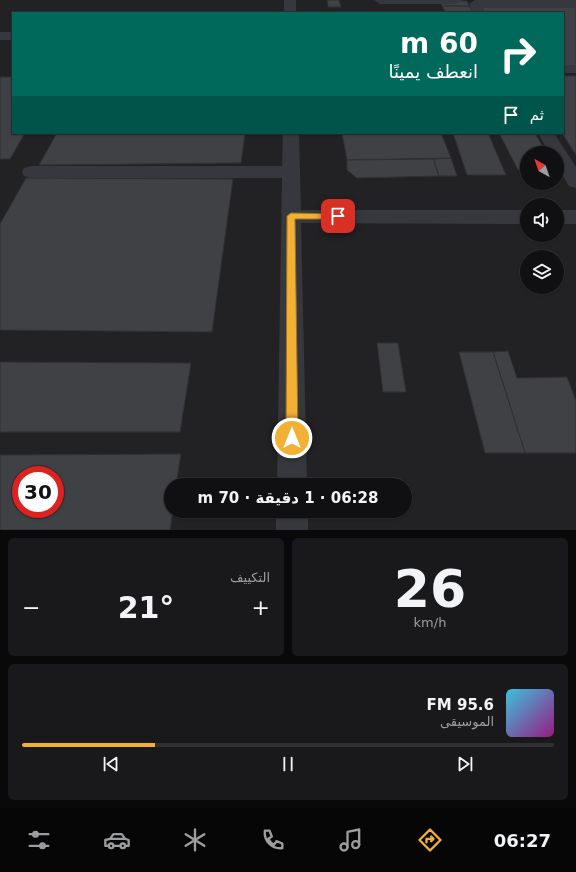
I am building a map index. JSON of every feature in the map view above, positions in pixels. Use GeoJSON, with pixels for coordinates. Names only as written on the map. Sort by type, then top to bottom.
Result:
{"type":"FeatureCollection","features":[{"type":"Feature","properties":{"kind":"street"},"geometry":{"type":"LineString","coordinates":[[290,0],[290,12]]}},
{"type":"Feature","properties":{"kind":"street"},"geometry":{"type":"LineString","coordinates":[[380,0],[456,0]]}},
{"type":"Feature","properties":{"kind":"street"},"geometry":{"type":"LineString","coordinates":[[479,12],[475,4],[576,4]]}},
{"type":"Feature","properties":{"kind":"street"},"geometry":{"type":"LineString","coordinates":[[0,36],[12,36]]}},
{"type":"Feature","properties":{"kind":"street"},"geometry":{"type":"LineString","coordinates":[[564,69],[576,69]]}},
{"type":"Feature","properties":{"kind":"street"},"geometry":{"type":"LineString","coordinates":[[564,74],[576,74]]}},
{"type":"Feature","properties":{"kind":"street"},"geometry":{"type":"LineString","coordinates":[[290,134],[292,478]]}},
{"type":"Feature","properties":{"kind":"street"},"geometry":{"type":"LineString","coordinates":[[547,134],[576,182]]}},
{"type":"Feature","properties":{"kind":"street"},"geometry":{"type":"LineString","coordinates":[[31,172],[291,172]]}},
{"type":"Feature","properties":{"kind":"street"},"geometry":{"type":"LineString","coordinates":[[291,216],[520,217]]}},
{"type":"Feature","properties":{"kind":"street"},"geometry":{"type":"LineString","coordinates":[[564,217],[576,217]]}},
{"type":"Feature","properties":{"kind":"street"},"geometry":{"type":"LineString","coordinates":[[292,518],[292,530]]}},
{"type":"Feature","properties":{"kind":"shaded area"},"geometry":{"type":"Polygon","coordinates":[[[0,0],[576,0],[576,530],[0,530],[0,0]]]}},
{"type":"Feature","properties":{"kind":"building"},"geometry":{"type":"Polygon","coordinates":[[[327,0],[339,0],[341,7],[328,7],[327,0]]]}},
{"type":"Feature","properties":{"kind":"building"},"geometry":{"type":"Polygon","coordinates":[[[440,1],[467,1],[469,6],[442,6],[440,1]]]}},
{"type":"Feature","properties":{"kind":"building"},"geometry":{"type":"Polygon","coordinates":[[[481,5],[576,6],[576,68],[564,68],[564,12],[484,12],[481,5]]]}},
{"type":"Feature","properties":{"kind":"building"},"geometry":{"type":"Polygon","coordinates":[[[442,6],[469,6],[473,12],[445,12],[442,6]]]}},
{"type":"Feature","properties":{"kind":"building"},"geometry":{"type":"Polygon","coordinates":[[[564,76],[576,76],[576,155],[563,134],[564,134],[564,76]]]}},
{"type":"Feature","properties":{"kind":"building"},"geometry":{"type":"Polygon","coordinates":[[[0,77],[12,77],[12,134],[24,134],[10,159],[0,159],[0,77]]]}},
{"type":"Feature","properties":{"kind":"building"},"geometry":{"type":"Polygon","coordinates":[[[56,134],[245,134],[241,163],[39,165],[56,134]]]}},
{"type":"Feature","properties":{"kind":"building"},"geometry":{"type":"Polygon","coordinates":[[[342,134],[441,134],[451,158],[347,160],[342,134]]]}},
{"type":"Feature","properties":{"kind":"building"},"geometry":{"type":"Polygon","coordinates":[[[453,134],[488,134],[506,175],[467,175],[453,134]]]}},
{"type":"Feature","properties":{"kind":"building"},"geometry":{"type":"Polygon","coordinates":[[[500,134],[536,134],[542,146],[520,146],[520,170],[518,170],[500,134]]]}},
{"type":"Feature","properties":{"kind":"building"},"geometry":{"type":"Polygon","coordinates":[[[451,158],[457,176],[439,176],[433,159],[451,158]]]}},
{"type":"Feature","properties":{"kind":"building"},"geometry":{"type":"Polygon","coordinates":[[[433,159],[439,176],[357,178],[347,170],[347,160],[433,159]]]}},
{"type":"Feature","properties":{"kind":"building"},"geometry":{"type":"Polygon","coordinates":[[[26,178],[233,179],[212,332],[0,330],[0,224],[26,178]]]}},
{"type":"Feature","properties":{"kind":"building"},"geometry":{"type":"Polygon","coordinates":[[[377,343],[398,343],[406,392],[383,392],[377,343]]]}},
{"type":"Feature","properties":{"kind":"building"},"geometry":{"type":"Polygon","coordinates":[[[508,351],[517,378],[567,377],[576,401],[576,453],[525,453],[493,352],[508,351]]]}},
{"type":"Feature","properties":{"kind":"building"},"geometry":{"type":"Polygon","coordinates":[[[459,352],[493,352],[525,453],[485,453],[459,352]]]}},
{"type":"Feature","properties":{"kind":"building"},"geometry":{"type":"Polygon","coordinates":[[[0,362],[191,363],[180,432],[0,432],[0,362]]]}},
{"type":"Feature","properties":{"kind":"building"},"geometry":{"type":"Polygon","coordinates":[[[181,454],[177,478],[164,478],[164,518],[172,518],[170,530],[0,530],[0,455],[181,454]]]}},
{"type":"Feature","properties":{"kind":"route"},"geometry":{"type":"LineString","coordinates":[[292,438],[291,216],[338,216]]}}]}
